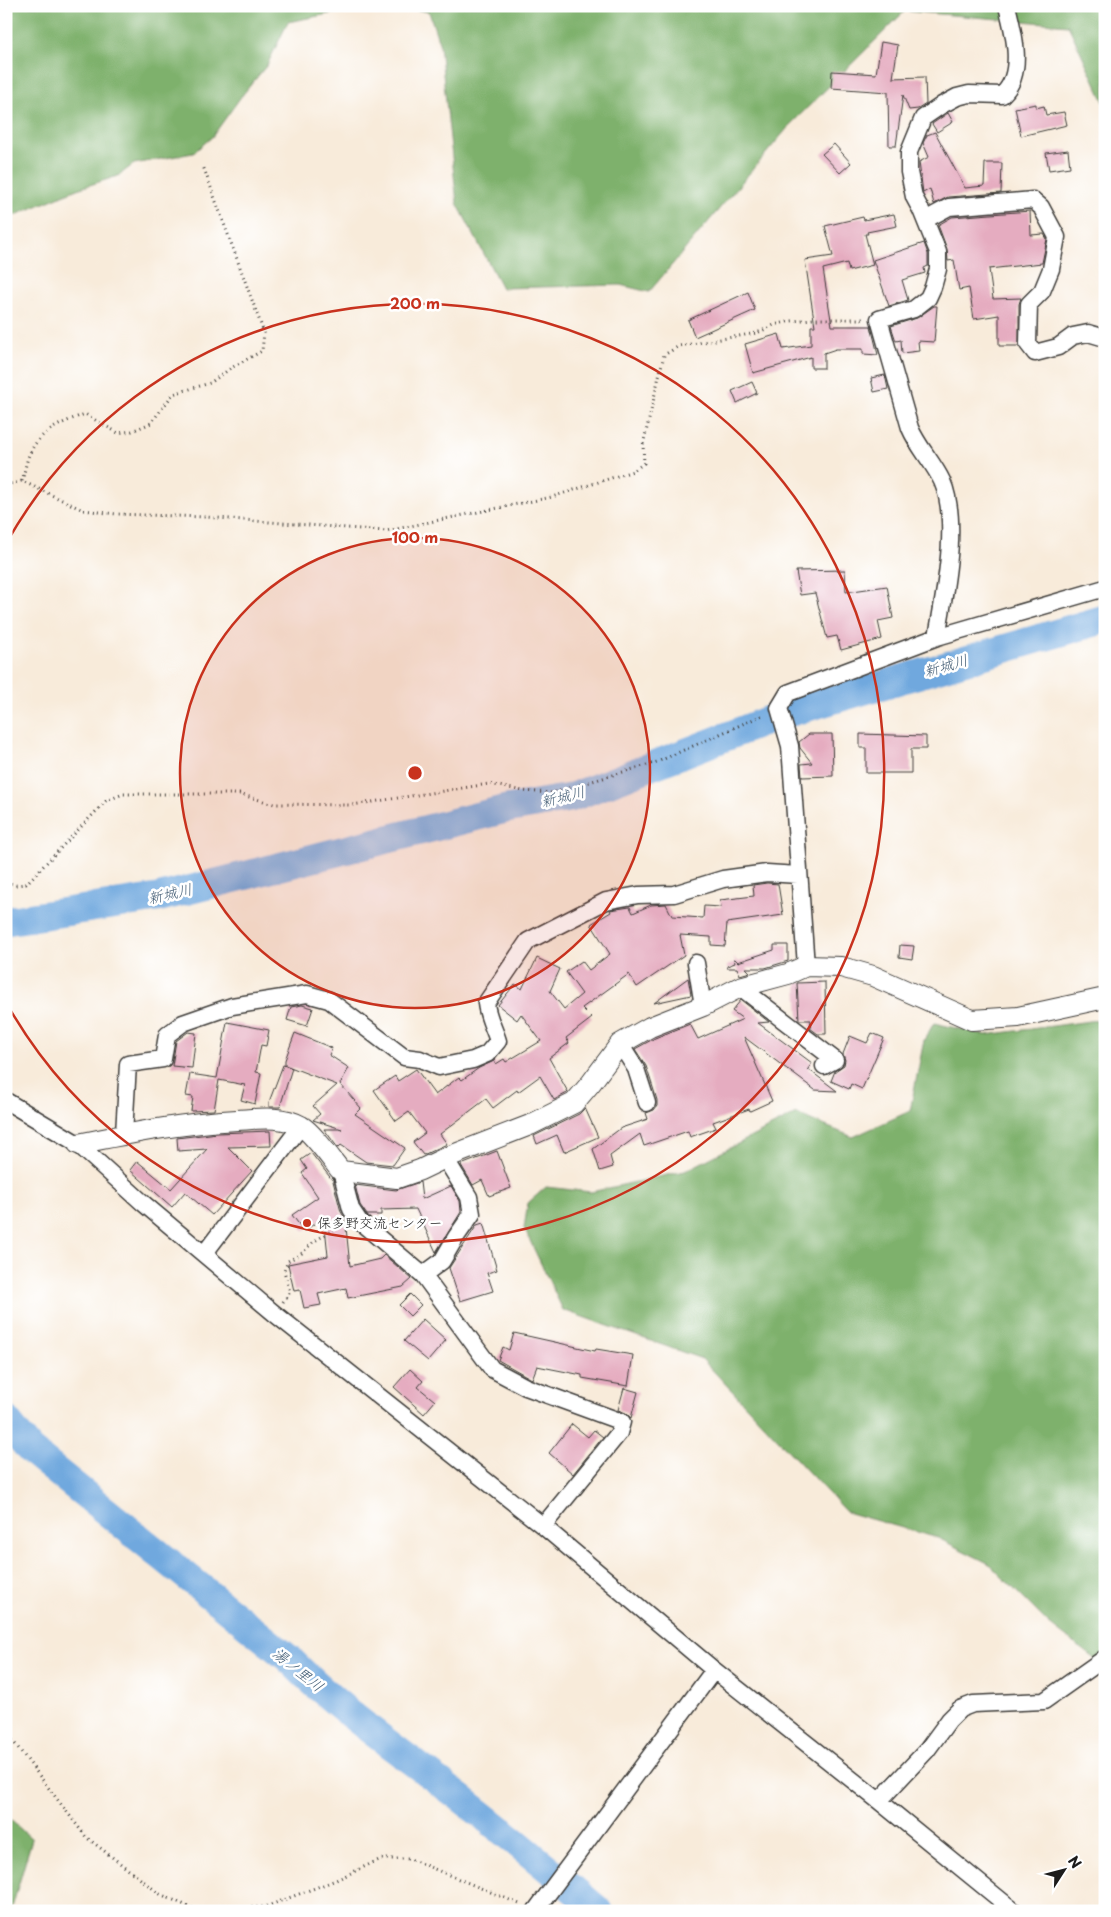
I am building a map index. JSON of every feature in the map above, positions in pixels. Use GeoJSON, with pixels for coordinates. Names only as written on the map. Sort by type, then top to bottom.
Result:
{"type":"FeatureCollection","features":[{"type":"Feature","properties":{"kind":"street"},"geometry":{"type":"LineString","coordinates":[[936,637],[944,592],[951,530],[947,499],[942,482],[910,428],[878,319],[914,310],[928,298],[933,287],[938,269],[938,252],[914,197],[909,172],[909,152],[923,118],[942,105],[957,97],[969,94],[1002,95],[1008,89],[1013,80],[1016,58],[1007,6]]}},
{"type":"Feature","properties":{"kind":"street"},"geometry":{"type":"LineString","coordinates":[[925,220],[949,207],[1033,200],[1041,207],[1057,237],[1051,269],[1042,291],[1029,304],[1028,344],[1035,354],[1058,347],[1073,336],[1088,333],[1105,338]]}},
{"type":"Feature","properties":{"kind":"street"},"geometry":{"type":"LineString","coordinates":[[806,966],[790,746],[780,712],[788,693],[936,637],[1105,588]]}},
{"type":"Feature","properties":{"kind":"street"},"geometry":{"type":"LineString","coordinates":[[124,1134],[128,1064],[163,1060],[167,1035],[183,1023],[232,1006],[307,994],[329,1000],[404,1057],[420,1060],[439,1067],[473,1060],[487,1054],[498,1041],[493,1024],[486,1014],[486,1002],[528,941],[606,901],[638,894],[674,894],[723,879],[767,873],[798,875]]}},
{"type":"Feature","properties":{"kind":"street"},"geometry":{"type":"LineString","coordinates":[[696,962],[703,1006]]}},
{"type":"Feature","properties":{"kind":"street"},"geometry":{"type":"LineString","coordinates":[[341,1171],[397,1178],[530,1125],[574,1103],[620,1044],[650,1027],[703,1006],[740,987],[788,974],[806,966],[841,967],[873,976],[972,1020],[1018,1016],[1105,998]]}},
{"type":"Feature","properties":{"kind":"street"},"geometry":{"type":"LineString","coordinates":[[740,987],[835,1060],[824,1066]]}},
{"type":"Feature","properties":{"kind":"street"},"geometry":{"type":"LineString","coordinates":[[620,1044],[636,1069],[647,1103]]}},
{"type":"Feature","properties":{"kind":"street"},"geometry":{"type":"LineString","coordinates":[[6,1101],[78,1144],[143,1203],[276,1314],[543,1526],[714,1670],[1014,1911]]}},
{"type":"Feature","properties":{"kind":"street"},"geometry":{"type":"LineString","coordinates":[[78,1144],[196,1122],[261,1118],[284,1120],[301,1126],[324,1149],[341,1171],[354,1214],[368,1229],[423,1275],[492,1369],[526,1387],[622,1422],[619,1433],[543,1526]]}},
{"type":"Feature","properties":{"kind":"street"},"geometry":{"type":"LineString","coordinates":[[204,1254],[301,1126]]}},
{"type":"Feature","properties":{"kind":"street"},"geometry":{"type":"LineString","coordinates":[[423,1275],[442,1261],[456,1236],[472,1214],[469,1197],[445,1158]]}},
{"type":"Feature","properties":{"kind":"street"},"geometry":{"type":"LineString","coordinates":[[879,1801],[926,1750],[960,1709],[973,1704],[1044,1700],[1105,1658]]}},
{"type":"Feature","properties":{"kind":"street"},"geometry":{"type":"LineString","coordinates":[[536,1910],[714,1670]]}},
{"type":"Feature","properties":{"kind":"path"},"geometry":{"type":"LineString","coordinates":[[22,481],[30,452],[40,436],[63,422],[84,414],[118,433],[132,431],[151,423],[173,394],[210,383],[231,368],[262,351],[264,333],[203,166]]}},
{"type":"Feature","properties":{"kind":"path"},"geometry":{"type":"LineString","coordinates":[[6,485],[22,481],[83,510],[116,514],[205,517],[386,531],[552,496],[609,480],[633,471],[644,463],[643,444],[664,355],[679,346],[757,333],[774,325],[791,321],[878,319]]}},
{"type":"Feature","properties":{"kind":"path"},"geometry":{"type":"LineString","coordinates":[[6,882],[16,885],[26,884],[106,801],[123,794],[240,794],[274,804],[352,805],[489,784],[523,791],[552,793],[657,762],[780,712]]}},
{"type":"Feature","properties":{"kind":"path"},"geometry":{"type":"LineString","coordinates":[[276,1314],[290,1292],[284,1271],[288,1261],[302,1253],[312,1242],[328,1231],[346,1223],[354,1214]]}},
{"type":"Feature","properties":{"kind":"path"},"geometry":{"type":"LineString","coordinates":[[6,1732],[86,1837],[160,1894],[194,1909],[265,1907],[336,1880],[381,1859],[410,1859],[536,1910]]}},
{"type":"Feature","properties":{"kind":"green space"},"geometry":{"type":"Polygon","coordinates":[[[6,6],[369,6],[288,22],[267,65],[212,137],[193,153],[134,164],[118,176],[77,189],[6,219],[6,6]]]}},
{"type":"Feature","properties":{"kind":"green space"},"geometry":{"type":"Polygon","coordinates":[[[398,6],[1105,6],[1105,104],[1068,25],[905,11],[791,124],[649,292],[620,285],[502,288],[457,203],[440,46],[429,12],[398,6]]]}},
{"type":"Feature","properties":{"kind":"green space"},"geometry":{"type":"Polygon","coordinates":[[[1105,1019],[1105,1667],[1048,1623],[988,1563],[938,1538],[846,1512],[702,1359],[563,1310],[524,1228],[528,1203],[546,1187],[591,1192],[685,1171],[796,1114],[853,1137],[910,1111],[924,1040],[934,1023],[986,1035],[1105,1019]]]}},
{"type":"Feature","properties":{"kind":"green space"},"geometry":{"type":"Polygon","coordinates":[[[6,1816],[32,1839],[11,1911],[6,1911],[6,1816]]]}},
{"type":"Feature","properties":{"kind":"building"},"geometry":{"type":"Polygon","coordinates":[[[881,42],[898,45],[893,78],[925,77],[926,104],[918,109],[909,110],[903,95],[896,146],[889,146],[888,92],[831,88],[832,71],[876,74],[881,42]]]}},
{"type":"Feature","properties":{"kind":"building"},"geometry":{"type":"Polygon","coordinates":[[[1036,104],[1036,108],[1044,106],[1046,115],[1064,112],[1067,125],[1021,136],[1015,108],[1036,104]]]}},
{"type":"Feature","properties":{"kind":"building"},"geometry":{"type":"Polygon","coordinates":[[[948,113],[953,122],[937,132],[932,124],[948,113]]]}},
{"type":"Feature","properties":{"kind":"building"},"geometry":{"type":"Polygon","coordinates":[[[935,132],[965,188],[984,186],[985,163],[1002,163],[1001,193],[948,197],[934,204],[930,189],[923,193],[919,162],[929,157],[923,143],[927,135],[935,132]]]}},
{"type":"Feature","properties":{"kind":"building"},"geometry":{"type":"Polygon","coordinates":[[[834,144],[851,163],[840,173],[822,154],[834,144]]]}},
{"type":"Feature","properties":{"kind":"building"},"geometry":{"type":"Polygon","coordinates":[[[1068,150],[1070,167],[1049,170],[1046,153],[1068,150]]]}},
{"type":"Feature","properties":{"kind":"building"},"geometry":{"type":"Polygon","coordinates":[[[1030,211],[1031,235],[1044,234],[1047,239],[1042,263],[989,269],[993,299],[1021,298],[1019,304],[1019,346],[999,346],[999,315],[974,319],[969,288],[959,290],[954,260],[948,261],[947,249],[938,225],[952,217],[1030,211]]]}},
{"type":"Feature","properties":{"kind":"building"},"geometry":{"type":"Polygon","coordinates":[[[894,214],[897,226],[865,234],[873,265],[849,271],[847,263],[823,269],[832,326],[871,326],[878,355],[863,354],[863,349],[836,349],[824,353],[824,368],[811,368],[811,357],[753,373],[745,344],[779,334],[783,349],[811,345],[811,326],[815,326],[805,260],[833,256],[825,226],[863,217],[864,220],[894,214]]]}},
{"type":"Feature","properties":{"kind":"building"},"geometry":{"type":"Polygon","coordinates":[[[924,243],[928,254],[928,266],[924,268],[925,273],[902,280],[908,300],[889,306],[873,260],[924,243]]]}},
{"type":"Feature","properties":{"kind":"building"},"geometry":{"type":"Polygon","coordinates":[[[748,292],[755,310],[695,337],[688,320],[748,292]]]}},
{"type":"Feature","properties":{"kind":"building"},"geometry":{"type":"Polygon","coordinates":[[[934,306],[937,306],[934,342],[918,341],[919,351],[902,353],[901,340],[896,341],[891,326],[917,318],[934,306]]]}},
{"type":"Feature","properties":{"kind":"building"},"geometry":{"type":"Polygon","coordinates":[[[885,375],[888,389],[874,392],[871,378],[885,375]]]}},
{"type":"Feature","properties":{"kind":"building"},"geometry":{"type":"Polygon","coordinates":[[[752,382],[757,393],[737,403],[732,391],[752,382]]]}},
{"type":"Feature","properties":{"kind":"building"},"geometry":{"type":"Polygon","coordinates":[[[845,570],[846,592],[887,586],[893,618],[878,621],[882,639],[841,650],[837,636],[827,638],[815,593],[800,595],[796,571],[845,570]]]}},
{"type":"Feature","properties":{"kind":"building"},"geometry":{"type":"Polygon","coordinates":[[[809,734],[832,734],[833,776],[802,777],[801,764],[812,763],[800,748],[799,742],[809,734]]]}},
{"type":"Feature","properties":{"kind":"building"},"geometry":{"type":"Polygon","coordinates":[[[860,734],[926,736],[926,749],[911,749],[911,773],[866,773],[866,748],[860,748],[860,734]]]}},
{"type":"Feature","properties":{"kind":"building"},"geometry":{"type":"Polygon","coordinates":[[[778,884],[783,915],[727,923],[725,946],[711,945],[711,937],[680,935],[684,955],[637,987],[629,974],[582,1008],[592,1018],[566,1038],[569,1043],[549,1058],[568,1092],[554,1100],[540,1076],[493,1108],[486,1099],[440,1134],[447,1144],[423,1155],[413,1142],[425,1133],[409,1112],[396,1121],[374,1090],[395,1076],[398,1081],[416,1069],[435,1095],[459,1077],[462,1080],[479,1068],[494,1061],[496,1064],[504,1059],[506,1062],[541,1041],[521,1014],[517,1020],[498,1005],[515,984],[522,989],[537,958],[560,969],[550,991],[564,1009],[582,994],[566,972],[582,961],[589,970],[610,954],[591,924],[611,912],[610,910],[630,907],[633,913],[651,905],[666,904],[672,916],[703,918],[704,906],[721,907],[720,900],[754,896],[753,885],[778,884]]]}},
{"type":"Feature","properties":{"kind":"building"},"geometry":{"type":"Polygon","coordinates":[[[774,945],[788,945],[788,961],[765,968],[746,968],[750,972],[740,975],[737,968],[727,968],[727,966],[735,963],[734,958],[738,962],[774,950],[774,945]]]}},
{"type":"Feature","properties":{"kind":"building"},"geometry":{"type":"Polygon","coordinates":[[[900,945],[914,946],[912,959],[899,957],[900,945]]]}},
{"type":"Feature","properties":{"kind":"building"},"geometry":{"type":"Polygon","coordinates":[[[688,978],[691,995],[654,1003],[688,978]]]}},
{"type":"Feature","properties":{"kind":"building"},"geometry":{"type":"Polygon","coordinates":[[[825,982],[826,1034],[818,1034],[810,1028],[811,1020],[799,1020],[797,983],[825,982]]]}},
{"type":"Feature","properties":{"kind":"building"},"geometry":{"type":"Polygon","coordinates":[[[741,1000],[769,1022],[758,1023],[812,1063],[808,1069],[837,1091],[815,1090],[744,1037],[772,1101],[750,1111],[749,1109],[713,1122],[716,1128],[690,1137],[688,1131],[644,1146],[640,1134],[610,1156],[613,1167],[600,1171],[593,1149],[621,1128],[648,1119],[646,1113],[654,1110],[657,1106],[657,1100],[646,1066],[635,1049],[655,1038],[690,1024],[698,1039],[743,1019],[732,1011],[741,1000]]]}},
{"type":"Feature","properties":{"kind":"building"},"geometry":{"type":"Polygon","coordinates":[[[302,1005],[313,1008],[307,1026],[287,1020],[291,1007],[302,1005]]]}},
{"type":"Feature","properties":{"kind":"building"},"geometry":{"type":"Polygon","coordinates":[[[227,1022],[269,1030],[266,1046],[261,1045],[256,1072],[261,1073],[255,1104],[241,1100],[245,1085],[219,1080],[214,1110],[191,1111],[193,1097],[186,1096],[190,1074],[217,1078],[227,1022]]]}},
{"type":"Feature","properties":{"kind":"building"},"geometry":{"type":"Polygon","coordinates":[[[188,1032],[196,1033],[192,1068],[172,1066],[176,1041],[188,1032]]]}},
{"type":"Feature","properties":{"kind":"building"},"geometry":{"type":"Polygon","coordinates":[[[295,1033],[332,1048],[329,1055],[349,1068],[340,1084],[361,1108],[355,1114],[405,1148],[393,1165],[366,1162],[341,1145],[338,1148],[324,1129],[342,1129],[313,1120],[320,1114],[313,1106],[337,1085],[285,1065],[295,1033]]]}},
{"type":"Feature","properties":{"kind":"building"},"geometry":{"type":"Polygon","coordinates":[[[872,1033],[884,1038],[862,1089],[851,1084],[849,1089],[831,1081],[835,1071],[844,1065],[843,1054],[850,1036],[867,1043],[872,1033]]]}},
{"type":"Feature","properties":{"kind":"building"},"geometry":{"type":"Polygon","coordinates":[[[283,1065],[292,1068],[280,1107],[269,1107],[269,1102],[283,1065]]]}},
{"type":"Feature","properties":{"kind":"building"},"geometry":{"type":"Polygon","coordinates":[[[585,1108],[598,1137],[564,1152],[557,1135],[537,1144],[534,1136],[579,1114],[585,1108]]]}},
{"type":"Feature","properties":{"kind":"building"},"geometry":{"type":"Polygon","coordinates":[[[270,1131],[271,1146],[228,1147],[252,1171],[212,1215],[185,1192],[172,1207],[130,1170],[137,1161],[171,1189],[207,1149],[178,1151],[177,1138],[218,1133],[270,1131]]]}},
{"type":"Feature","properties":{"kind":"building"},"geometry":{"type":"Polygon","coordinates":[[[497,1151],[511,1188],[489,1196],[482,1180],[473,1185],[461,1165],[497,1151]]]}},
{"type":"Feature","properties":{"kind":"building"},"geometry":{"type":"Polygon","coordinates":[[[311,1153],[333,1181],[341,1212],[345,1218],[350,1266],[380,1259],[384,1255],[412,1279],[403,1287],[348,1298],[346,1288],[318,1294],[321,1305],[304,1308],[300,1290],[294,1291],[288,1264],[328,1256],[324,1217],[304,1231],[292,1215],[318,1197],[302,1173],[307,1169],[301,1160],[311,1153]]]}},
{"type":"Feature","properties":{"kind":"building"},"geometry":{"type":"Polygon","coordinates":[[[420,1182],[422,1199],[451,1186],[460,1201],[461,1212],[436,1252],[416,1209],[381,1210],[381,1215],[367,1215],[360,1205],[355,1185],[396,1190],[420,1182]]]}},
{"type":"Feature","properties":{"kind":"building"},"geometry":{"type":"Polygon","coordinates":[[[483,1223],[497,1270],[487,1273],[493,1291],[460,1301],[449,1268],[477,1225],[483,1223]]]}},
{"type":"Feature","properties":{"kind":"building"},"geometry":{"type":"Polygon","coordinates":[[[410,1294],[421,1305],[410,1316],[399,1305],[410,1294]]]}},
{"type":"Feature","properties":{"kind":"building"},"geometry":{"type":"Polygon","coordinates":[[[423,1319],[446,1340],[428,1361],[404,1341],[423,1319]]]}},
{"type":"Feature","properties":{"kind":"building"},"geometry":{"type":"Polygon","coordinates":[[[514,1333],[595,1351],[596,1349],[633,1355],[628,1386],[582,1378],[582,1375],[537,1366],[532,1379],[498,1360],[503,1347],[509,1350],[514,1333]]]}},
{"type":"Feature","properties":{"kind":"building"},"geometry":{"type":"Polygon","coordinates":[[[410,1369],[423,1381],[418,1387],[435,1401],[424,1414],[394,1387],[410,1369]]]}},
{"type":"Feature","properties":{"kind":"building"},"geometry":{"type":"Polygon","coordinates":[[[624,1388],[638,1392],[631,1418],[626,1413],[618,1410],[624,1388]]]}},
{"type":"Feature","properties":{"kind":"building"},"geometry":{"type":"Polygon","coordinates":[[[572,1424],[588,1437],[594,1430],[603,1437],[573,1474],[549,1453],[572,1424]]]}},
{"type":"Feature","properties":{"kind":"waterway","name":"新城川"},"geometry":{"type":"LineString","coordinates":[[6,921],[157,898],[506,809],[570,798],[784,714],[1105,619]]}},
{"type":"Feature","properties":{"kind":"waterway","name":"湯ノ里川"},"geometry":{"type":"LineString","coordinates":[[6,1420],[30,1450],[288,1658],[349,1713],[475,1809],[599,1911]]}},
{"type":"Feature","properties":{"kind":"place","name":"保多野交流センター"},"geometry":{"type":"Point","coordinates":[307,1223]}}]}
